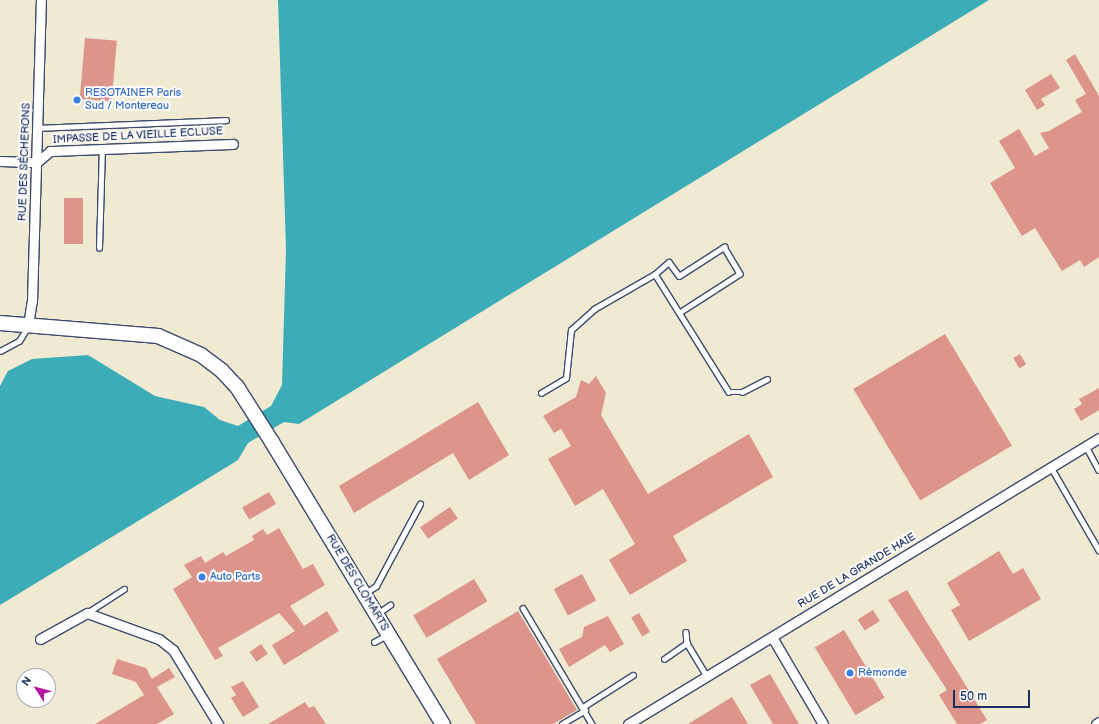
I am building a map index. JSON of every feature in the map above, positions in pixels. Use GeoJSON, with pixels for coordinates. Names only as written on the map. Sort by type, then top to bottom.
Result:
{"type":"FeatureCollection","features":[{"type":"Feature","properties":{"kind":"main road","name":"RUE DES CLOMARTS"},"geometry":{"type":"LineString","coordinates":[[0,322],[137,332],[178,343],[222,371],[251,408],[443,724]]}},
{"type":"Feature","properties":{"kind":"street","name":"RUE DES SÉCHERONS"},"geometry":{"type":"LineString","coordinates":[[28,325],[37,162],[41,0]]}},
{"type":"Feature","properties":{"kind":"street","name":"IMPASSE DE LA VIEILLE ECLUSE"},"geometry":{"type":"LineString","coordinates":[[37,162],[50,151],[233,144]]}},
{"type":"Feature","properties":{"kind":"street"},"geometry":{"type":"LineString","coordinates":[[0,161],[37,162]]}},
{"type":"Feature","properties":{"kind":"street","name":"RUE DE LA GRANDE HAIE"},"geometry":{"type":"LineString","coordinates":[[628,724],[1099,438]]}},
{"type":"Feature","properties":{"kind":"street"},"geometry":{"type":"LineString","coordinates":[[40,639],[87,612],[159,639],[173,650],[218,724]]}},
{"type":"Feature","properties":{"kind":"street"},"geometry":{"type":"LineString","coordinates":[[772,637],[823,724]]}},
{"type":"Feature","properties":{"kind":"lane"},"geometry":{"type":"LineString","coordinates":[[38,128],[226,120]]}},
{"type":"Feature","properties":{"kind":"lane"},"geometry":{"type":"LineString","coordinates":[[99,248],[102,149]]}},
{"type":"Feature","properties":{"kind":"lane"},"geometry":{"type":"LineString","coordinates":[[541,393],[566,378],[571,330],[594,309],[655,274],[669,262],[679,276],[724,247],[740,274],[681,312]]}},
{"type":"Feature","properties":{"kind":"lane"},"geometry":{"type":"LineString","coordinates":[[655,274],[681,312],[729,392],[742,392],[767,379]]}},
{"type":"Feature","properties":{"kind":"lane"},"geometry":{"type":"LineString","coordinates":[[0,351],[19,341],[28,325]]}},
{"type":"Feature","properties":{"kind":"lane"},"geometry":{"type":"LineString","coordinates":[[1086,446],[1099,470]]}},
{"type":"Feature","properties":{"kind":"lane"},"geometry":{"type":"LineString","coordinates":[[1051,467],[1099,550]]}},
{"type":"Feature","properties":{"kind":"lane"},"geometry":{"type":"LineString","coordinates":[[364,594],[376,586],[420,504]]}},
{"type":"Feature","properties":{"kind":"lane"},"geometry":{"type":"LineString","coordinates":[[87,612],[124,589]]}},
{"type":"Feature","properties":{"kind":"lane"},"geometry":{"type":"LineString","coordinates":[[376,614],[390,605]]}},
{"type":"Feature","properties":{"kind":"lane"},"geometry":{"type":"LineString","coordinates":[[523,608],[584,708],[592,724]]}},
{"type":"Feature","properties":{"kind":"lane"},"geometry":{"type":"LineString","coordinates":[[686,632],[687,643],[707,676]]}},
{"type":"Feature","properties":{"kind":"lane"},"geometry":{"type":"LineString","coordinates":[[374,642],[388,635]]}},
{"type":"Feature","properties":{"kind":"lane"},"geometry":{"type":"LineString","coordinates":[[664,658],[687,643]]}},
{"type":"Feature","properties":{"kind":"lane"},"geometry":{"type":"LineString","coordinates":[[562,724],[632,675]]}},
{"type":"Feature","properties":{"kind":"water"},"geometry":{"type":"Polygon","coordinates":[[[278,0],[989,0],[299,424],[284,422],[248,443],[238,460],[0,605],[0,386],[8,371],[32,359],[88,355],[155,396],[204,407],[220,420],[238,426],[271,406],[282,385],[286,249],[278,0]]]}},
{"type":"Feature","properties":{"kind":"building"},"geometry":{"type":"Polygon","coordinates":[[[85,38],[117,41],[112,102],[80,99],[85,38]]]}},
{"type":"Feature","properties":{"kind":"building"},"geometry":{"type":"Polygon","coordinates":[[[1075,54],[1099,96],[1099,257],[1084,267],[1080,260],[1062,271],[1035,228],[1022,236],[990,183],[1015,168],[999,141],[1019,129],[1035,156],[1049,148],[1040,133],[1049,131],[1082,112],[1075,100],[1086,94],[1066,60],[1075,54]]]}},
{"type":"Feature","properties":{"kind":"building"},"geometry":{"type":"Polygon","coordinates":[[[1051,74],[1060,88],[1041,99],[1045,105],[1037,110],[1025,90],[1051,74]]]}},
{"type":"Feature","properties":{"kind":"building"},"geometry":{"type":"Polygon","coordinates":[[[64,198],[83,198],[83,244],[64,244],[64,198]]]}},
{"type":"Feature","properties":{"kind":"building"},"geometry":{"type":"Polygon","coordinates":[[[945,334],[1012,445],[920,501],[853,389],[945,334]]]}},
{"type":"Feature","properties":{"kind":"building"},"geometry":{"type":"Polygon","coordinates":[[[1020,354],[1026,364],[1019,368],[1013,358],[1020,354]]]}},
{"type":"Feature","properties":{"kind":"building"},"geometry":{"type":"Polygon","coordinates":[[[596,376],[606,393],[601,415],[648,494],[749,434],[773,477],[673,536],[687,561],[630,595],[609,560],[635,544],[603,489],[575,506],[548,459],[571,446],[561,429],[554,433],[543,416],[576,397],[581,380],[589,384],[596,376]]]}},
{"type":"Feature","properties":{"kind":"building"},"geometry":{"type":"Polygon","coordinates":[[[1099,388],[1099,410],[1081,421],[1074,409],[1082,404],[1079,399],[1099,388]]]}},
{"type":"Feature","properties":{"kind":"building"},"geometry":{"type":"Polygon","coordinates":[[[478,402],[509,455],[469,480],[453,453],[354,513],[339,486],[478,402]]]}},
{"type":"Feature","properties":{"kind":"building"},"geometry":{"type":"Polygon","coordinates":[[[269,492],[276,504],[249,520],[242,507],[269,492]]]}},
{"type":"Feature","properties":{"kind":"building"},"geometry":{"type":"Polygon","coordinates":[[[450,507],[458,519],[428,539],[420,527],[450,507]]]}},
{"type":"Feature","properties":{"kind":"building"},"geometry":{"type":"Polygon","coordinates":[[[279,528],[303,569],[313,564],[325,585],[290,606],[304,626],[327,611],[339,631],[284,665],[272,645],[295,631],[279,613],[218,648],[223,656],[215,660],[173,589],[192,577],[184,565],[201,556],[205,563],[223,552],[226,556],[254,540],[252,536],[263,529],[267,535],[279,528]]]}},
{"type":"Feature","properties":{"kind":"building"},"geometry":{"type":"Polygon","coordinates":[[[999,551],[1013,574],[1023,568],[1041,599],[969,641],[951,610],[960,605],[947,583],[999,551]]]}},
{"type":"Feature","properties":{"kind":"building"},"geometry":{"type":"Polygon","coordinates":[[[582,574],[596,600],[568,616],[554,589],[582,574]]]}},
{"type":"Feature","properties":{"kind":"building"},"geometry":{"type":"Polygon","coordinates":[[[474,579],[487,601],[427,638],[413,616],[474,579]]]}},
{"type":"Feature","properties":{"kind":"building"},"geometry":{"type":"Polygon","coordinates":[[[907,590],[987,720],[980,724],[957,724],[939,695],[947,690],[888,600],[907,590]]]}},
{"type":"Feature","properties":{"kind":"building"},"geometry":{"type":"Polygon","coordinates":[[[873,610],[880,621],[865,631],[858,620],[873,610]]]}},
{"type":"Feature","properties":{"kind":"building"},"geometry":{"type":"Polygon","coordinates":[[[518,611],[577,710],[553,724],[476,724],[437,659],[518,611]]]}},
{"type":"Feature","properties":{"kind":"building"},"geometry":{"type":"Polygon","coordinates":[[[639,613],[650,632],[642,637],[631,618],[639,613]]]}},
{"type":"Feature","properties":{"kind":"building"},"geometry":{"type":"Polygon","coordinates":[[[608,616],[624,644],[610,652],[605,645],[569,667],[559,649],[582,637],[584,627],[608,616]]]}},
{"type":"Feature","properties":{"kind":"building","name":"Rémonde"},"geometry":{"type":"Polygon","coordinates":[[[844,630],[885,698],[856,715],[815,648],[844,630]]]}},
{"type":"Feature","properties":{"kind":"building"},"geometry":{"type":"Polygon","coordinates":[[[261,644],[268,654],[256,662],[250,652],[261,644]]]}},
{"type":"Feature","properties":{"kind":"building"},"geometry":{"type":"Polygon","coordinates":[[[117,659],[146,668],[152,679],[169,668],[175,677],[157,687],[174,714],[157,724],[95,724],[144,695],[136,682],[112,674],[117,659]]]}},
{"type":"Feature","properties":{"kind":"building"},"geometry":{"type":"Polygon","coordinates":[[[770,674],[799,724],[773,724],[750,685],[770,674]]]}},
{"type":"Feature","properties":{"kind":"building"},"geometry":{"type":"Polygon","coordinates":[[[243,681],[259,707],[243,717],[231,698],[236,695],[231,687],[243,681]]]}},
{"type":"Feature","properties":{"kind":"building"},"geometry":{"type":"Polygon","coordinates":[[[732,697],[748,724],[688,724],[732,697]]]}},
{"type":"Feature","properties":{"kind":"building"},"geometry":{"type":"Polygon","coordinates":[[[305,702],[309,708],[314,706],[326,724],[268,724],[305,702]]]}},
{"type":"Feature","properties":{"kind":"place","name":"RESOTAINER Paris Sud / Montereau"},"geometry":{"type":"Point","coordinates":[77,100]}},
{"type":"Feature","properties":{"kind":"place","name":"Auto Parts"},"geometry":{"type":"Point","coordinates":[202,577]}},
{"type":"Feature","properties":{"kind":"place","name":"Rémonde"},"geometry":{"type":"Point","coordinates":[850,673]}}]}
